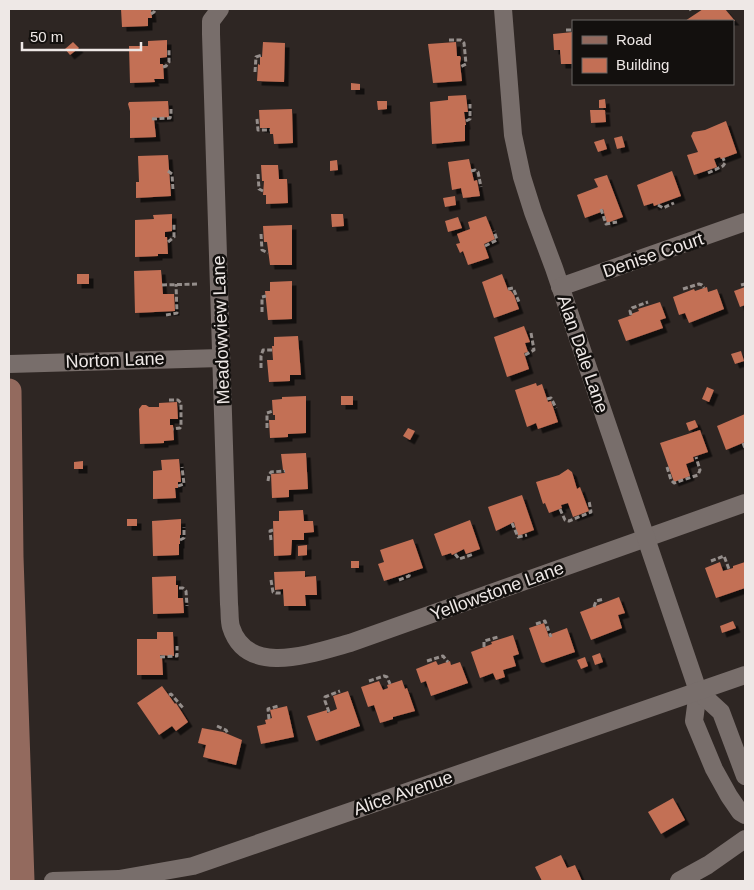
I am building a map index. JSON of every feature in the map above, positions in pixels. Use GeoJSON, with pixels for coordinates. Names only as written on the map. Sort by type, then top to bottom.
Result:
{"type":"FeatureCollection","features":[{"type":"Feature","properties":{"kind":"main road"},"geometry":{"type":"LineString","coordinates":[[9,391],[12,577],[22,881]]}},
{"type":"Feature","properties":{"kind":"street","name":"Meadowview Lane"},"geometry":{"type":"LineString","coordinates":[[220,9],[211,21],[211,34],[230,625],[235,637],[245,649]]}},
{"type":"Feature","properties":{"kind":"street","name":"Alan Dale Lane"},"geometry":{"type":"LineString","coordinates":[[503,9],[513,135],[522,177],[698,691],[694,721],[718,776],[740,812],[745,815]]}},
{"type":"Feature","properties":{"kind":"street","name":"Denise Court"},"geometry":{"type":"LineString","coordinates":[[560,287],[745,222]]}},
{"type":"Feature","properties":{"kind":"street","name":"Norton Lane"},"geometry":{"type":"LineString","coordinates":[[9,364],[221,358]]}},
{"type":"Feature","properties":{"kind":"street","name":"Yellowstone Lane"},"geometry":{"type":"LineString","coordinates":[[245,649],[260,657],[273,659],[317,652],[350,643],[745,503]]}},
{"type":"Feature","properties":{"kind":"street","name":"Alice Avenue"},"geometry":{"type":"LineString","coordinates":[[53,881],[119,879],[193,866],[745,675]]}},
{"type":"Feature","properties":{"kind":"street","name":"Alan Dale Lane"},"geometry":{"type":"LineString","coordinates":[[698,691],[721,712],[745,776]]}},
{"type":"Feature","properties":{"kind":"street"},"geometry":{"type":"LineString","coordinates":[[679,881],[708,864],[745,838]]}},
{"type":"Feature","properties":{"kind":"path"},"geometry":{"type":"LineString","coordinates":[[152,14],[155,9]]}},
{"type":"Feature","properties":{"kind":"path"},"geometry":{"type":"LineString","coordinates":[[566,30],[572,30]]}},
{"type":"Feature","properties":{"kind":"path"},"geometry":{"type":"LineString","coordinates":[[449,40],[461,40],[464,43],[466,64],[460,67]]}},
{"type":"Feature","properties":{"kind":"path"},"geometry":{"type":"LineString","coordinates":[[163,68],[169,62],[169,49]]}},
{"type":"Feature","properties":{"kind":"path"},"geometry":{"type":"LineString","coordinates":[[255,72],[256,57],[262,55]]}},
{"type":"Feature","properties":{"kind":"path"},"geometry":{"type":"LineString","coordinates":[[466,121],[471,116],[470,104]]}},
{"type":"Feature","properties":{"kind":"path"},"geometry":{"type":"LineString","coordinates":[[152,119],[170,118],[171,109]]}},
{"type":"Feature","properties":{"kind":"path"},"geometry":{"type":"LineString","coordinates":[[257,119],[258,130],[270,130]]}},
{"type":"Feature","properties":{"kind":"path"},"geometry":{"type":"LineString","coordinates":[[708,173],[723,166],[725,163],[723,158]]}},
{"type":"Feature","properties":{"kind":"path"},"geometry":{"type":"LineString","coordinates":[[471,171],[475,170],[478,172],[481,187]]}},
{"type":"Feature","properties":{"kind":"path"},"geometry":{"type":"LineString","coordinates":[[168,171],[172,174],[173,190]]}},
{"type":"Feature","properties":{"kind":"path"},"geometry":{"type":"LineString","coordinates":[[258,174],[259,189],[263,191]]}},
{"type":"Feature","properties":{"kind":"path"},"geometry":{"type":"LineString","coordinates":[[658,205],[662,208],[674,203]]}},
{"type":"Feature","properties":{"kind":"path"},"geometry":{"type":"LineString","coordinates":[[601,210],[606,224],[617,222]]}},
{"type":"Feature","properties":{"kind":"path"},"geometry":{"type":"LineString","coordinates":[[168,242],[174,238],[174,223]]}},
{"type":"Feature","properties":{"kind":"path"},"geometry":{"type":"LineString","coordinates":[[485,246],[497,240],[494,231]]}},
{"type":"Feature","properties":{"kind":"path"},"geometry":{"type":"LineString","coordinates":[[261,234],[262,250],[268,252]]}},
{"type":"Feature","properties":{"kind":"path"},"geometry":{"type":"LineString","coordinates":[[166,315],[177,313],[176,284]]}},
{"type":"Feature","properties":{"kind":"path"},"geometry":{"type":"LineString","coordinates":[[162,285],[198,284]]}},
{"type":"Feature","properties":{"kind":"path"},"geometry":{"type":"LineString","coordinates":[[683,289],[699,284],[704,288]]}},
{"type":"Feature","properties":{"kind":"path"},"geometry":{"type":"LineString","coordinates":[[508,289],[513,288],[519,302]]}},
{"type":"Feature","properties":{"kind":"path"},"geometry":{"type":"LineString","coordinates":[[262,312],[262,297],[266,296]]}},
{"type":"Feature","properties":{"kind":"path"},"geometry":{"type":"LineString","coordinates":[[631,315],[630,311],[632,308],[648,302]]}},
{"type":"Feature","properties":{"kind":"path"},"geometry":{"type":"LineString","coordinates":[[524,355],[534,350],[531,333]]}},
{"type":"Feature","properties":{"kind":"path"},"geometry":{"type":"LineString","coordinates":[[261,368],[261,353],[263,350],[272,350]]}},
{"type":"Feature","properties":{"kind":"path"},"geometry":{"type":"LineString","coordinates":[[547,399],[552,398],[556,408]]}},
{"type":"Feature","properties":{"kind":"path"},"geometry":{"type":"LineString","coordinates":[[169,400],[178,400],[181,403],[181,426],[180,428],[173,429]]}},
{"type":"Feature","properties":{"kind":"path"},"geometry":{"type":"LineString","coordinates":[[267,428],[267,413],[272,410]]}},
{"type":"Feature","properties":{"kind":"path"},"geometry":{"type":"LineString","coordinates":[[743,443],[745,448]]}},
{"type":"Feature","properties":{"kind":"path"},"geometry":{"type":"LineString","coordinates":[[667,467],[671,480],[674,483],[691,478],[700,472],[696,457]]}},
{"type":"Feature","properties":{"kind":"path"},"geometry":{"type":"LineString","coordinates":[[178,486],[184,484],[182,467]]}},
{"type":"Feature","properties":{"kind":"path"},"geometry":{"type":"LineString","coordinates":[[268,481],[271,472],[284,471]]}},
{"type":"Feature","properties":{"kind":"path"},"geometry":{"type":"LineString","coordinates":[[560,509],[563,518],[569,521],[591,512],[589,501]]}},
{"type":"Feature","properties":{"kind":"path"},"geometry":{"type":"LineString","coordinates":[[512,523],[518,537],[527,535]]}},
{"type":"Feature","properties":{"kind":"path"},"geometry":{"type":"LineString","coordinates":[[180,540],[184,538],[184,526]]}},
{"type":"Feature","properties":{"kind":"path"},"geometry":{"type":"LineString","coordinates":[[271,540],[270,531],[273,530]]}},
{"type":"Feature","properties":{"kind":"path"},"geometry":{"type":"LineString","coordinates":[[456,554],[460,559],[474,554]]}},
{"type":"Feature","properties":{"kind":"path"},"geometry":{"type":"LineString","coordinates":[[711,561],[724,556],[729,569]]}},
{"type":"Feature","properties":{"kind":"path"},"geometry":{"type":"LineString","coordinates":[[399,580],[409,576],[410,573]]}},
{"type":"Feature","properties":{"kind":"path"},"geometry":{"type":"LineString","coordinates":[[272,580],[273,592],[283,592]]}},
{"type":"Feature","properties":{"kind":"path"},"geometry":{"type":"LineString","coordinates":[[179,588],[183,588],[186,591],[187,606]]}},
{"type":"Feature","properties":{"kind":"path"},"geometry":{"type":"LineString","coordinates":[[594,607],[596,601],[604,598]]}},
{"type":"Feature","properties":{"kind":"path"},"geometry":{"type":"LineString","coordinates":[[536,624],[545,621],[551,637]]}},
{"type":"Feature","properties":{"kind":"path"},"geometry":{"type":"LineString","coordinates":[[484,647],[484,642],[498,637]]}},
{"type":"Feature","properties":{"kind":"path"},"geometry":{"type":"LineString","coordinates":[[160,657],[176,656],[177,646]]}},
{"type":"Feature","properties":{"kind":"path"},"geometry":{"type":"LineString","coordinates":[[427,661],[443,656],[448,662]]}},
{"type":"Feature","properties":{"kind":"path"},"geometry":{"type":"LineString","coordinates":[[369,681],[384,676],[387,677],[390,684]]}},
{"type":"Feature","properties":{"kind":"path"},"geometry":{"type":"LineString","coordinates":[[328,712],[324,701],[325,697],[340,691]]}},
{"type":"Feature","properties":{"kind":"path"},"geometry":{"type":"LineString","coordinates":[[169,695],[174,695],[184,709]]}},
{"type":"Feature","properties":{"kind":"path"},"geometry":{"type":"LineString","coordinates":[[269,719],[268,709],[278,706]]}},
{"type":"Feature","properties":{"kind":"path"},"geometry":{"type":"LineString","coordinates":[[217,726],[226,730],[228,734]]}},
{"type":"Feature","properties":{"kind":"building"},"geometry":{"type":"Polygon","coordinates":[[[121,9],[151,9],[152,18],[148,18],[148,26],[122,27],[121,9]]]}},
{"type":"Feature","properties":{"kind":"building"},"geometry":{"type":"Polygon","coordinates":[[[703,9],[725,9],[735,21],[734,20],[686,20],[703,9]]]}},
{"type":"Feature","properties":{"kind":"building"},"geometry":{"type":"Polygon","coordinates":[[[572,32],[572,64],[561,64],[560,50],[554,50],[553,34],[572,32]]]}},
{"type":"Feature","properties":{"kind":"building"},"geometry":{"type":"Polygon","coordinates":[[[167,40],[167,57],[160,58],[160,64],[163,64],[164,79],[154,79],[155,82],[130,83],[129,46],[148,46],[148,41],[167,40]]]}},
{"type":"Feature","properties":{"kind":"building"},"geometry":{"type":"Polygon","coordinates":[[[73,42],[79,48],[70,55],[65,49],[73,42]]]}},
{"type":"Feature","properties":{"kind":"building"},"geometry":{"type":"Polygon","coordinates":[[[263,42],[285,43],[284,82],[257,81],[258,64],[260,65],[260,57],[262,57],[263,42]]]}},
{"type":"Feature","properties":{"kind":"building"},"geometry":{"type":"Polygon","coordinates":[[[456,42],[457,56],[461,58],[462,81],[433,83],[428,44],[456,42]]]}},
{"type":"Feature","properties":{"kind":"building"},"geometry":{"type":"Polygon","coordinates":[[[351,83],[360,84],[360,90],[351,90],[351,83]]]}},
{"type":"Feature","properties":{"kind":"building"},"geometry":{"type":"Polygon","coordinates":[[[466,95],[468,112],[464,112],[466,125],[465,141],[432,144],[430,102],[448,100],[448,96],[466,95]]]}},
{"type":"Feature","properties":{"kind":"building"},"geometry":{"type":"Polygon","coordinates":[[[605,99],[606,108],[599,108],[599,100],[605,99]]]}},
{"type":"Feature","properties":{"kind":"building"},"geometry":{"type":"Polygon","coordinates":[[[168,101],[169,117],[152,118],[154,119],[156,137],[130,138],[129,102],[168,101]]]}},
{"type":"Feature","properties":{"kind":"building"},"geometry":{"type":"Polygon","coordinates":[[[377,101],[387,101],[387,109],[378,110],[377,101]]]}},
{"type":"Feature","properties":{"kind":"building"},"geometry":{"type":"Polygon","coordinates":[[[292,109],[293,143],[274,144],[270,128],[260,128],[259,110],[292,109]]]}},
{"type":"Feature","properties":{"kind":"building"},"geometry":{"type":"Polygon","coordinates":[[[590,110],[605,110],[606,122],[591,123],[590,110]]]}},
{"type":"Feature","properties":{"kind":"building"},"geometry":{"type":"Polygon","coordinates":[[[726,121],[737,153],[721,159],[720,157],[714,159],[717,167],[694,175],[687,155],[698,152],[691,136],[693,132],[705,130],[726,121]]]}},
{"type":"Feature","properties":{"kind":"building"},"geometry":{"type":"Polygon","coordinates":[[[622,136],[625,147],[617,149],[614,138],[622,136]]]}},
{"type":"Feature","properties":{"kind":"building"},"geometry":{"type":"Polygon","coordinates":[[[604,139],[607,149],[598,152],[594,142],[604,139]]]}},
{"type":"Feature","properties":{"kind":"building"},"geometry":{"type":"Polygon","coordinates":[[[168,155],[171,196],[136,198],[136,182],[139,182],[138,156],[168,155]]]}},
{"type":"Feature","properties":{"kind":"building"},"geometry":{"type":"Polygon","coordinates":[[[469,159],[474,181],[477,180],[480,196],[463,198],[461,188],[452,190],[448,162],[469,159]]]}},
{"type":"Feature","properties":{"kind":"building"},"geometry":{"type":"Polygon","coordinates":[[[337,160],[338,170],[330,171],[330,161],[337,160]]]}},
{"type":"Feature","properties":{"kind":"building"},"geometry":{"type":"Polygon","coordinates":[[[261,165],[278,165],[279,179],[287,179],[288,203],[266,204],[266,195],[263,195],[264,181],[262,181],[261,165]]]}},
{"type":"Feature","properties":{"kind":"building"},"geometry":{"type":"Polygon","coordinates":[[[672,171],[681,196],[654,206],[653,203],[644,206],[637,185],[672,171]]]}},
{"type":"Feature","properties":{"kind":"building"},"geometry":{"type":"Polygon","coordinates":[[[607,175],[623,217],[607,223],[603,209],[600,210],[601,212],[585,218],[577,195],[598,187],[594,179],[607,175]]]}},
{"type":"Feature","properties":{"kind":"building"},"geometry":{"type":"Polygon","coordinates":[[[455,196],[456,205],[445,207],[443,198],[455,196]]]}},
{"type":"Feature","properties":{"kind":"building"},"geometry":{"type":"Polygon","coordinates":[[[172,214],[172,231],[165,232],[168,254],[135,257],[135,220],[154,219],[153,215],[172,214]]]}},
{"type":"Feature","properties":{"kind":"building"},"geometry":{"type":"Polygon","coordinates":[[[331,214],[343,214],[344,226],[332,227],[331,214]]]}},
{"type":"Feature","properties":{"kind":"building"},"geometry":{"type":"Polygon","coordinates":[[[486,216],[495,239],[484,244],[489,258],[468,265],[463,251],[460,253],[456,244],[460,243],[457,234],[470,229],[468,222],[486,216]]]}},
{"type":"Feature","properties":{"kind":"building"},"geometry":{"type":"Polygon","coordinates":[[[458,217],[462,228],[448,232],[445,221],[458,217]]]}},
{"type":"Feature","properties":{"kind":"building"},"geometry":{"type":"Polygon","coordinates":[[[292,225],[292,265],[270,265],[267,242],[264,242],[263,226],[292,225]]]}},
{"type":"Feature","properties":{"kind":"building"},"geometry":{"type":"Polygon","coordinates":[[[161,270],[163,294],[174,294],[175,311],[135,313],[134,271],[161,270]]]}},
{"type":"Feature","properties":{"kind":"building"},"geometry":{"type":"Polygon","coordinates":[[[77,274],[89,274],[89,284],[77,284],[77,274]]]}},
{"type":"Feature","properties":{"kind":"building"},"geometry":{"type":"Polygon","coordinates":[[[502,274],[508,290],[514,295],[519,309],[494,318],[482,282],[502,274]]]}},
{"type":"Feature","properties":{"kind":"building"},"geometry":{"type":"Polygon","coordinates":[[[292,281],[292,319],[268,320],[265,291],[270,291],[270,282],[292,281]]]}},
{"type":"Feature","properties":{"kind":"building"},"geometry":{"type":"Polygon","coordinates":[[[707,287],[708,292],[717,289],[724,309],[689,323],[685,313],[679,315],[673,297],[694,289],[695,291],[707,287]]]}},
{"type":"Feature","properties":{"kind":"building"},"geometry":{"type":"Polygon","coordinates":[[[745,287],[745,305],[740,307],[734,291],[745,287]]]}},
{"type":"Feature","properties":{"kind":"building"},"geometry":{"type":"Polygon","coordinates":[[[660,302],[666,318],[660,320],[663,328],[626,341],[618,320],[632,315],[639,311],[638,309],[660,302]]]}},
{"type":"Feature","properties":{"kind":"building"},"geometry":{"type":"Polygon","coordinates":[[[524,326],[530,342],[525,343],[528,352],[524,353],[529,369],[507,377],[494,337],[524,326]]]}},
{"type":"Feature","properties":{"kind":"building"},"geometry":{"type":"Polygon","coordinates":[[[298,336],[301,375],[290,375],[290,381],[269,382],[267,360],[273,360],[272,346],[274,346],[274,337],[298,336]]]}},
{"type":"Feature","properties":{"kind":"building"},"geometry":{"type":"Polygon","coordinates":[[[741,351],[744,361],[735,364],[731,354],[741,351]]]}},
{"type":"Feature","properties":{"kind":"building"},"geometry":{"type":"Polygon","coordinates":[[[536,383],[537,386],[542,384],[548,402],[551,401],[558,422],[538,429],[536,423],[527,427],[515,390],[536,383]]]}},
{"type":"Feature","properties":{"kind":"building"},"geometry":{"type":"Polygon","coordinates":[[[707,387],[714,390],[709,402],[702,399],[707,387]]]}},
{"type":"Feature","properties":{"kind":"building"},"geometry":{"type":"Polygon","coordinates":[[[306,396],[306,433],[270,438],[269,420],[275,420],[272,400],[282,399],[282,397],[306,396]]]}},
{"type":"Feature","properties":{"kind":"building"},"geometry":{"type":"Polygon","coordinates":[[[341,396],[353,396],[353,405],[341,405],[341,396]]]}},
{"type":"Feature","properties":{"kind":"building"},"geometry":{"type":"Polygon","coordinates":[[[177,402],[178,419],[170,419],[170,425],[173,425],[174,440],[164,441],[164,443],[140,444],[139,409],[142,405],[159,407],[159,403],[177,402]]]}},
{"type":"Feature","properties":{"kind":"building"},"geometry":{"type":"Polygon","coordinates":[[[745,414],[745,442],[726,450],[717,426],[745,414]]]}},
{"type":"Feature","properties":{"kind":"building"},"geometry":{"type":"Polygon","coordinates":[[[695,420],[698,427],[689,431],[686,423],[695,420]]]}},
{"type":"Feature","properties":{"kind":"building"},"geometry":{"type":"Polygon","coordinates":[[[408,428],[415,431],[410,440],[403,436],[408,428]]]}},
{"type":"Feature","properties":{"kind":"building"},"geometry":{"type":"Polygon","coordinates":[[[700,430],[708,452],[693,457],[694,461],[686,464],[690,476],[674,482],[660,443],[700,430]]]}},
{"type":"Feature","properties":{"kind":"building"},"geometry":{"type":"Polygon","coordinates":[[[306,453],[308,489],[289,490],[289,497],[272,498],[271,474],[285,473],[281,454],[306,453]]]}},
{"type":"Feature","properties":{"kind":"building"},"geometry":{"type":"Polygon","coordinates":[[[179,459],[181,482],[178,482],[178,488],[175,488],[176,498],[153,499],[153,471],[162,470],[161,460],[179,459]]]}},
{"type":"Feature","properties":{"kind":"building"},"geometry":{"type":"Polygon","coordinates":[[[83,461],[83,469],[74,469],[74,462],[83,461]]]}},
{"type":"Feature","properties":{"kind":"building"},"geometry":{"type":"Polygon","coordinates":[[[568,469],[572,472],[577,489],[580,487],[589,511],[573,517],[568,503],[561,505],[562,508],[549,513],[545,503],[543,504],[536,482],[559,475],[568,469]]]}},
{"type":"Feature","properties":{"kind":"building"},"geometry":{"type":"Polygon","coordinates":[[[522,495],[534,530],[518,536],[514,522],[496,531],[488,507],[522,495]]]}},
{"type":"Feature","properties":{"kind":"building"},"geometry":{"type":"Polygon","coordinates":[[[303,510],[304,521],[313,521],[314,532],[304,533],[304,540],[292,540],[291,555],[274,556],[273,521],[279,521],[279,511],[303,510]]]}},
{"type":"Feature","properties":{"kind":"building"},"geometry":{"type":"Polygon","coordinates":[[[127,519],[137,519],[137,526],[127,526],[127,519]]]}},
{"type":"Feature","properties":{"kind":"building"},"geometry":{"type":"Polygon","coordinates":[[[181,519],[179,555],[153,556],[152,521],[181,519]]]}},
{"type":"Feature","properties":{"kind":"building"},"geometry":{"type":"Polygon","coordinates":[[[470,520],[480,549],[466,554],[464,549],[452,555],[451,553],[442,556],[434,534],[470,520]]]}},
{"type":"Feature","properties":{"kind":"building"},"geometry":{"type":"Polygon","coordinates":[[[413,539],[423,568],[384,581],[378,564],[384,562],[380,550],[413,539]]]}},
{"type":"Feature","properties":{"kind":"building"},"geometry":{"type":"Polygon","coordinates":[[[307,545],[307,555],[298,556],[298,546],[307,545]]]}},
{"type":"Feature","properties":{"kind":"building"},"geometry":{"type":"Polygon","coordinates":[[[351,561],[359,561],[359,568],[351,568],[351,561]]]}},
{"type":"Feature","properties":{"kind":"building"},"geometry":{"type":"Polygon","coordinates":[[[720,562],[723,571],[745,562],[745,588],[716,598],[705,568],[720,562]]]}},
{"type":"Feature","properties":{"kind":"building"},"geometry":{"type":"Polygon","coordinates":[[[305,571],[305,577],[316,576],[317,595],[305,595],[306,606],[284,606],[283,589],[275,590],[274,572],[305,571]]]}},
{"type":"Feature","properties":{"kind":"building"},"geometry":{"type":"Polygon","coordinates":[[[176,576],[178,598],[183,598],[184,613],[153,614],[152,577],[176,576]]]}},
{"type":"Feature","properties":{"kind":"building"},"geometry":{"type":"Polygon","coordinates":[[[619,597],[625,613],[618,615],[622,628],[591,640],[580,612],[619,597]]]}},
{"type":"Feature","properties":{"kind":"building"},"geometry":{"type":"Polygon","coordinates":[[[733,621],[736,628],[722,633],[720,626],[733,621]]]}},
{"type":"Feature","properties":{"kind":"building"},"geometry":{"type":"Polygon","coordinates":[[[544,623],[549,637],[552,636],[551,634],[567,628],[575,652],[543,663],[541,662],[529,628],[544,623]]]}},
{"type":"Feature","properties":{"kind":"building"},"geometry":{"type":"Polygon","coordinates":[[[157,632],[173,632],[174,656],[160,655],[160,658],[162,658],[163,675],[137,675],[137,639],[157,639],[157,632]]]}},
{"type":"Feature","properties":{"kind":"building"},"geometry":{"type":"Polygon","coordinates":[[[513,635],[519,654],[513,656],[516,666],[503,670],[505,677],[496,680],[493,673],[480,678],[471,652],[492,644],[491,642],[513,635]]]}},
{"type":"Feature","properties":{"kind":"building"},"geometry":{"type":"Polygon","coordinates":[[[600,653],[603,662],[595,665],[592,656],[600,653]]]}},
{"type":"Feature","properties":{"kind":"building"},"geometry":{"type":"Polygon","coordinates":[[[585,657],[588,666],[581,669],[577,660],[585,657]]]}},
{"type":"Feature","properties":{"kind":"building"},"geometry":{"type":"Polygon","coordinates":[[[436,661],[438,665],[450,661],[451,665],[460,662],[468,683],[431,696],[426,681],[421,683],[416,669],[436,661]]]}},
{"type":"Feature","properties":{"kind":"building"},"geometry":{"type":"Polygon","coordinates":[[[402,680],[405,689],[407,688],[415,711],[380,723],[374,705],[368,707],[361,687],[379,681],[383,690],[388,688],[387,685],[402,680]]]}},
{"type":"Feature","properties":{"kind":"building"},"geometry":{"type":"Polygon","coordinates":[[[162,686],[188,722],[176,731],[172,726],[159,735],[137,703],[162,686]]]}},
{"type":"Feature","properties":{"kind":"building"},"geometry":{"type":"Polygon","coordinates":[[[348,691],[360,726],[316,741],[307,716],[327,710],[327,713],[337,709],[333,696],[348,691]]]}},
{"type":"Feature","properties":{"kind":"building"},"geometry":{"type":"Polygon","coordinates":[[[287,706],[294,737],[261,744],[257,726],[266,724],[265,720],[272,718],[270,710],[287,706]]]}},
{"type":"Feature","properties":{"kind":"building"},"geometry":{"type":"Polygon","coordinates":[[[202,728],[223,732],[242,740],[236,765],[203,757],[206,745],[198,743],[202,728]]]}},
{"type":"Feature","properties":{"kind":"building"},"geometry":{"type":"Polygon","coordinates":[[[673,798],[685,820],[661,834],[648,812],[673,798]]]}},
{"type":"Feature","properties":{"kind":"building"},"geometry":{"type":"Polygon","coordinates":[[[561,855],[567,868],[575,865],[582,881],[542,881],[535,867],[561,855]]]}}]}
